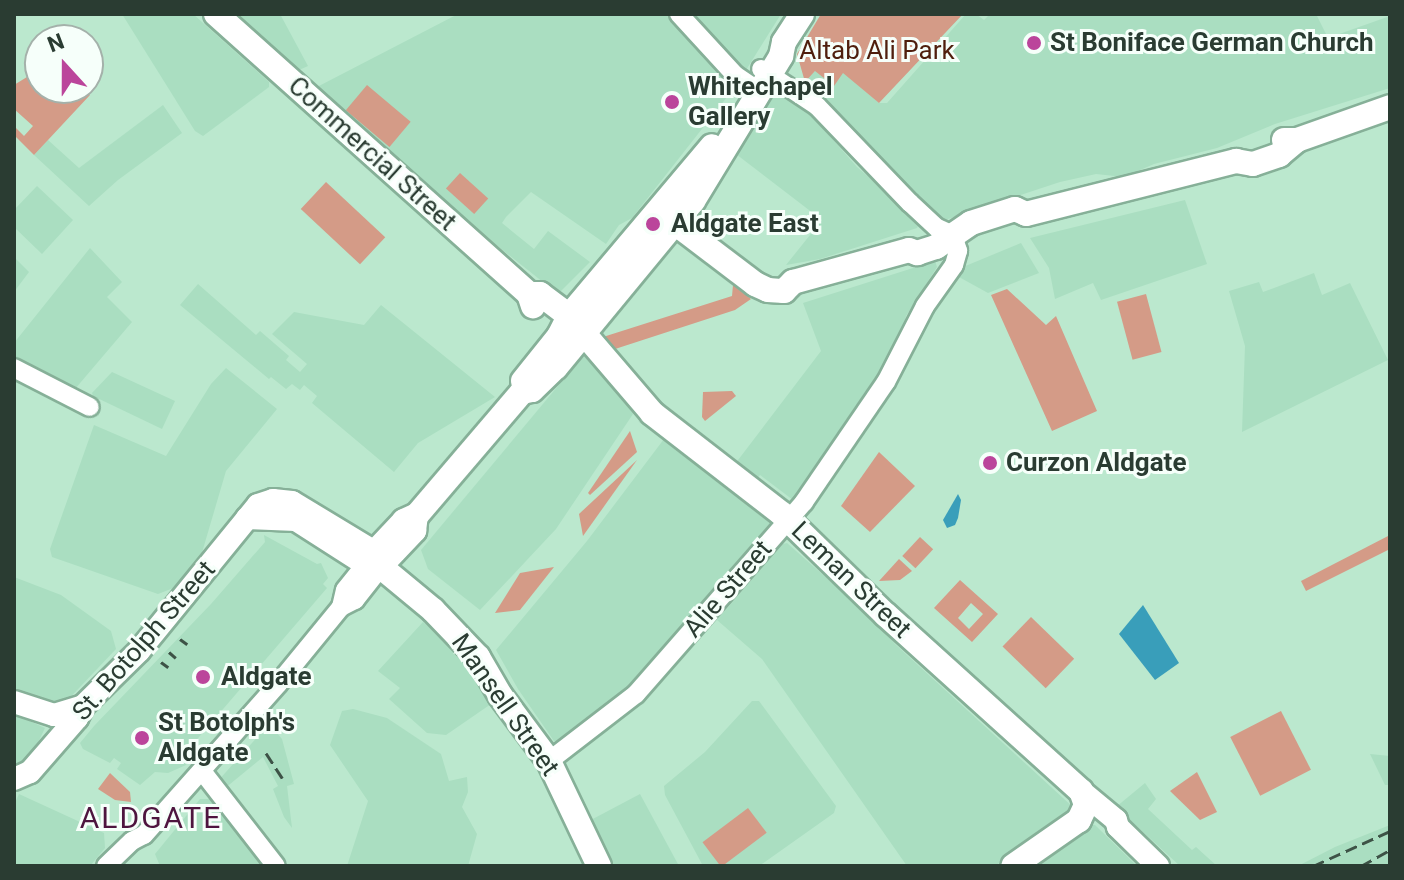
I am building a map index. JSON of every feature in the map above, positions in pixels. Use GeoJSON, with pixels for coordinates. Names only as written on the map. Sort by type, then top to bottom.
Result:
{"type":"FeatureCollection","features":[{"type":"Feature","properties":{"kind":"highway","name":"Commercial Street"},"geometry":{"type":"LineString","coordinates":[[216,14],[529,294],[540,294],[569,326]]}},
{"type":"Feature","properties":{"kind":"highway"},"geometry":{"type":"LineString","coordinates":[[525,383],[532,390],[547,376],[569,326],[669,213],[714,169],[776,45],[784,42],[802,14]]}},
{"type":"Feature","properties":{"kind":"highway"},"geometry":{"type":"LineString","coordinates":[[669,213],[698,224],[752,269],[793,282],[909,250],[917,253],[936,247],[971,223],[1015,209],[1026,214],[1236,161],[1248,149],[1274,140],[1297,140],[1390,107]]}},
{"type":"Feature","properties":{"kind":"highway"},"geometry":{"type":"LineString","coordinates":[[374,562],[404,521],[417,515],[525,383],[529,358],[644,258],[669,213]]}},
{"type":"Feature","properties":{"kind":"highway","name":"Leman Street"},"geometry":{"type":"LineString","coordinates":[[569,326],[652,413],[789,521],[885,614],[1081,791]]}},
{"type":"Feature","properties":{"kind":"highway","name":"Mansell Street"},"geometry":{"type":"LineString","coordinates":[[374,562],[467,642],[549,761],[599,866]]}},
{"type":"Feature","properties":{"kind":"highway"},"geometry":{"type":"LineString","coordinates":[[1013,866],[1079,820],[1086,805],[1081,791]]}},
{"type":"Feature","properties":{"kind":"main road"},"geometry":{"type":"LineString","coordinates":[[679,14],[735,75],[760,80],[817,106],[925,218],[953,235]]}},
{"type":"Feature","properties":{"kind":"main road","name":"Alie Street"},"geometry":{"type":"LineString","coordinates":[[549,761],[636,694],[789,521],[886,382],[925,306],[954,265],[958,251],[953,235]]}},
{"type":"Feature","properties":{"kind":"main road"},"geometry":{"type":"LineString","coordinates":[[14,368],[84,403]]}},
{"type":"Feature","properties":{"kind":"main road","name":"St. Botolph Street"},"geometry":{"type":"LineString","coordinates":[[14,779],[26,775],[69,727],[83,706],[178,608],[247,518],[263,503],[292,502],[374,562]]}},
{"type":"Feature","properties":{"kind":"main road"},"geometry":{"type":"LineString","coordinates":[[120,866],[138,848],[139,840],[198,776],[341,607],[355,600],[374,562]]}},
{"type":"Feature","properties":{"kind":"main road"},"geometry":{"type":"LineString","coordinates":[[14,702],[54,715],[83,706]]}},
{"type":"Feature","properties":{"kind":"main road"},"geometry":{"type":"LineString","coordinates":[[198,776],[242,819],[276,866]]}},
{"type":"Feature","properties":{"kind":"main road","name":"Leman Street"},"geometry":{"type":"LineString","coordinates":[[1081,791],[1116,820],[1118,827],[1158,866]]}},
{"type":"Feature","properties":{"kind":"main road"},"geometry":{"type":"LineString","coordinates":[[1079,820],[1101,819],[1108,827],[1118,827]]}},
{"type":"Feature","properties":{"kind":"main road"},"geometry":{"type":"LineString","coordinates":[[106,866],[132,841],[139,840]]}},
{"type":"Feature","properties":{"kind":"shaded area"},"geometry":{"type":"Polygon","coordinates":[[[122,14],[193,14],[269,82],[269,87],[203,136],[195,131],[122,14]]]}},
{"type":"Feature","properties":{"kind":"shaded area"},"geometry":{"type":"Polygon","coordinates":[[[237,14],[280,14],[308,66],[299,70],[237,14]]]}},
{"type":"Feature","properties":{"kind":"shaded area"},"geometry":{"type":"Polygon","coordinates":[[[458,14],[781,14],[738,83],[632,218],[619,225],[606,244],[531,192],[506,217],[502,223],[534,249],[548,231],[590,262],[558,294],[495,244],[317,87],[458,14]]]}},
{"type":"Feature","properties":{"kind":"shaded area"},"geometry":{"type":"Polygon","coordinates":[[[966,14],[976,14],[984,20],[990,14],[1316,14],[1328,38],[1390,16],[1390,88],[1275,124],[1217,148],[1154,164],[1124,177],[1096,174],[1060,182],[945,220],[925,211],[806,88],[805,82],[815,71],[843,72],[879,103],[887,103],[966,14]]]}},
{"type":"Feature","properties":{"kind":"shaded area"},"geometry":{"type":"Polygon","coordinates":[[[771,90],[805,108],[857,167],[915,217],[919,224],[917,228],[820,259],[786,265],[822,220],[732,151],[771,90]]]}},
{"type":"Feature","properties":{"kind":"shaded area"},"geometry":{"type":"Polygon","coordinates":[[[163,105],[182,133],[118,180],[89,206],[34,155],[48,140],[79,168],[163,105]]]}},
{"type":"Feature","properties":{"kind":"shaded area"},"geometry":{"type":"Polygon","coordinates":[[[37,186],[73,220],[42,254],[14,227],[14,210],[37,186]]]}},
{"type":"Feature","properties":{"kind":"shaded area"},"geometry":{"type":"Polygon","coordinates":[[[1185,200],[1207,264],[1101,300],[1093,283],[1055,299],[1049,268],[1030,238],[1185,200]]]}},
{"type":"Feature","properties":{"kind":"shaded area"},"geometry":{"type":"Polygon","coordinates":[[[1021,243],[1039,273],[988,293],[959,277],[963,267],[1021,243]]]}},
{"type":"Feature","properties":{"kind":"shaded area"},"geometry":{"type":"Polygon","coordinates":[[[90,248],[122,282],[107,297],[132,322],[75,389],[14,357],[14,343],[90,248]]]}},
{"type":"Feature","properties":{"kind":"shaded area"},"geometry":{"type":"Polygon","coordinates":[[[14,257],[29,272],[14,292],[14,257]]]}},
{"type":"Feature","properties":{"kind":"shaded area"},"geometry":{"type":"Polygon","coordinates":[[[935,261],[937,267],[906,316],[895,363],[793,500],[760,475],[757,479],[735,464],[821,351],[803,303],[935,261]]]}},
{"type":"Feature","properties":{"kind":"shaded area"},"geometry":{"type":"Polygon","coordinates":[[[1314,273],[1322,295],[1350,283],[1388,360],[1242,432],[1245,346],[1229,291],[1259,282],[1263,292],[1314,273]]]}},
{"type":"Feature","properties":{"kind":"shaded area"},"geometry":{"type":"Polygon","coordinates":[[[198,284],[256,335],[260,331],[289,356],[286,360],[300,372],[307,364],[272,334],[294,312],[364,325],[381,305],[495,397],[418,443],[394,472],[312,403],[317,396],[304,385],[300,390],[292,384],[286,389],[271,377],[269,379],[180,305],[198,284]]]}},
{"type":"Feature","properties":{"kind":"shaded area"},"geometry":{"type":"Polygon","coordinates":[[[583,356],[605,372],[633,414],[556,529],[480,610],[428,569],[421,550],[583,356]]]}},
{"type":"Feature","properties":{"kind":"shaded area"},"geometry":{"type":"Polygon","coordinates":[[[226,368],[277,409],[226,471],[201,556],[176,587],[158,594],[52,557],[50,549],[94,425],[166,456],[211,384],[226,368]]]}},
{"type":"Feature","properties":{"kind":"shaded area"},"geometry":{"type":"Polygon","coordinates":[[[112,372],[175,401],[162,429],[93,396],[92,393],[112,372]]]}},
{"type":"Feature","properties":{"kind":"shaded area"},"geometry":{"type":"Polygon","coordinates":[[[664,439],[742,496],[772,524],[628,686],[559,742],[554,741],[518,689],[496,650],[587,541],[664,439]]]}},
{"type":"Feature","properties":{"kind":"shaded area"},"geometry":{"type":"Polygon","coordinates":[[[264,535],[317,564],[321,563],[328,578],[323,584],[327,588],[193,744],[194,750],[186,765],[168,773],[155,772],[140,785],[117,769],[121,763],[114,758],[110,763],[83,749],[80,743],[94,726],[211,604],[265,542],[264,535]]]}},
{"type":"Feature","properties":{"kind":"shaded area"},"geometry":{"type":"Polygon","coordinates":[[[787,543],[874,620],[895,644],[1075,809],[995,866],[907,866],[762,659],[717,620],[787,543]]]}},
{"type":"Feature","properties":{"kind":"shaded area"},"geometry":{"type":"Polygon","coordinates":[[[14,577],[61,595],[111,631],[116,649],[62,706],[14,693],[14,577]]]}},
{"type":"Feature","properties":{"kind":"shaded area"},"geometry":{"type":"Polygon","coordinates":[[[423,622],[457,650],[453,654],[459,655],[492,698],[491,704],[446,735],[427,733],[389,699],[400,688],[378,671],[423,622]]]}},
{"type":"Feature","properties":{"kind":"shaded area"},"geometry":{"type":"Polygon","coordinates":[[[752,701],[759,701],[836,806],[834,813],[759,866],[703,866],[665,795],[664,786],[705,752],[752,701]]]}},
{"type":"Feature","properties":{"kind":"shaded area"},"geometry":{"type":"Polygon","coordinates":[[[353,709],[387,718],[441,754],[449,781],[467,777],[468,792],[462,807],[477,834],[468,866],[347,866],[368,801],[330,745],[342,711],[353,709]]]}},
{"type":"Feature","properties":{"kind":"shaded area"},"geometry":{"type":"Polygon","coordinates":[[[14,714],[45,728],[23,774],[14,770],[14,714]]]}},
{"type":"Feature","properties":{"kind":"shaded area"},"geometry":{"type":"Polygon","coordinates":[[[269,724],[282,739],[294,784],[287,786],[292,828],[284,817],[273,789],[278,786],[263,757],[224,789],[217,782],[269,724]]]}},
{"type":"Feature","properties":{"kind":"shaded area"},"geometry":{"type":"Polygon","coordinates":[[[1370,754],[1390,756],[1390,785],[1385,785],[1370,754]]]}},
{"type":"Feature","properties":{"kind":"shaded area"},"geometry":{"type":"Polygon","coordinates":[[[1145,783],[1156,799],[1148,809],[1192,850],[1196,847],[1217,866],[1180,866],[1116,807],[1145,783]]]}},
{"type":"Feature","properties":{"kind":"shaded area"},"geometry":{"type":"Polygon","coordinates":[[[19,794],[104,833],[105,848],[90,866],[14,866],[14,805],[19,794]]]}},
{"type":"Feature","properties":{"kind":"shaded area"},"geometry":{"type":"Polygon","coordinates":[[[640,794],[679,866],[612,866],[589,821],[640,794]]]}},
{"type":"Feature","properties":{"kind":"shaded area"},"geometry":{"type":"Polygon","coordinates":[[[200,799],[210,799],[264,866],[160,866],[155,854],[200,799]]]}},
{"type":"Feature","properties":{"kind":"shaded area"},"geometry":{"type":"Polygon","coordinates":[[[1087,824],[1095,825],[1137,866],[1029,866],[1087,824]]]}},
{"type":"Feature","properties":{"kind":"shaded area"},"geometry":{"type":"Polygon","coordinates":[[[1390,825],[1390,866],[1298,866],[1335,847],[1390,825]]]}},
{"type":"Feature","properties":{"kind":"green space","name":"Altab Ali Park"},"geometry":{"type":"Polygon","coordinates":[[[821,14],[963,14],[879,103],[843,73],[834,86],[815,71],[805,82],[797,54],[821,14]]]}},
{"type":"Feature","properties":{"kind":"green space"},"geometry":{"type":"Polygon","coordinates":[[[24,79],[24,104],[82,104],[34,155],[14,135],[16,128],[24,136],[33,126],[14,109],[14,85],[24,79]]]}},
{"type":"Feature","properties":{"kind":"green space"},"geometry":{"type":"Polygon","coordinates":[[[367,85],[411,122],[389,147],[346,110],[367,85]]]}},
{"type":"Feature","properties":{"kind":"green space"},"geometry":{"type":"Polygon","coordinates":[[[460,173],[488,198],[474,214],[446,189],[460,173]]]}},
{"type":"Feature","properties":{"kind":"green space"},"geometry":{"type":"Polygon","coordinates":[[[326,182],[385,237],[360,264],[301,209],[326,182]]]}},
{"type":"Feature","properties":{"kind":"green space"},"geometry":{"type":"Polygon","coordinates":[[[733,285],[751,299],[735,310],[612,350],[603,337],[732,296],[733,285]]]}},
{"type":"Feature","properties":{"kind":"green space"},"geometry":{"type":"Polygon","coordinates":[[[1007,289],[1046,325],[1056,316],[1097,411],[1052,431],[991,295],[1007,289]]]}},
{"type":"Feature","properties":{"kind":"green space"},"geometry":{"type":"Polygon","coordinates":[[[1146,294],[1162,352],[1133,360],[1117,302],[1146,294]]]}},
{"type":"Feature","properties":{"kind":"green space"},"geometry":{"type":"Polygon","coordinates":[[[732,391],[736,396],[705,421],[702,417],[703,392],[732,391]]]}},
{"type":"Feature","properties":{"kind":"green space"},"geometry":{"type":"Polygon","coordinates":[[[630,431],[637,452],[590,495],[588,493],[630,431]]]}},
{"type":"Feature","properties":{"kind":"green space"},"geometry":{"type":"Polygon","coordinates":[[[879,452],[915,486],[870,532],[841,506],[879,452]]]}},
{"type":"Feature","properties":{"kind":"green space"},"geometry":{"type":"Polygon","coordinates":[[[637,460],[583,536],[579,514],[637,460]]]}},
{"type":"Feature","properties":{"kind":"green space"},"geometry":{"type":"Polygon","coordinates":[[[1390,535],[1390,549],[1306,591],[1301,581],[1390,535]]]}},
{"type":"Feature","properties":{"kind":"green space"},"geometry":{"type":"Polygon","coordinates":[[[920,537],[933,549],[915,568],[902,556],[920,537]]]}},
{"type":"Feature","properties":{"kind":"green space"},"geometry":{"type":"Polygon","coordinates":[[[899,559],[912,571],[900,580],[879,581],[899,559]]]}},
{"type":"Feature","properties":{"kind":"green space"},"geometry":{"type":"Polygon","coordinates":[[[554,567],[520,610],[495,613],[520,573],[554,567]]]}},
{"type":"Feature","properties":{"kind":"green space"},"geometry":{"type":"Polygon","coordinates":[[[960,580],[998,614],[972,642],[934,608],[960,580]],[[971,603],[958,618],[969,629],[983,614],[971,603]]]}},
{"type":"Feature","properties":{"kind":"green space"},"geometry":{"type":"Polygon","coordinates":[[[1031,617],[1074,659],[1046,688],[1003,646],[1031,617]]]}},
{"type":"Feature","properties":{"kind":"green space"},"geometry":{"type":"Polygon","coordinates":[[[1281,711],[1311,770],[1260,796],[1230,737],[1281,711]]]}},
{"type":"Feature","properties":{"kind":"green space"},"geometry":{"type":"Polygon","coordinates":[[[1197,772],[1217,812],[1200,820],[1170,791],[1197,772]]]}},
{"type":"Feature","properties":{"kind":"green space"},"geometry":{"type":"Polygon","coordinates":[[[110,773],[130,792],[131,802],[115,800],[98,789],[110,773]]]}},
{"type":"Feature","properties":{"kind":"green space"},"geometry":{"type":"Polygon","coordinates":[[[748,808],[767,833],[723,866],[702,842],[748,808]]]}},
{"type":"Feature","properties":{"kind":"water"},"geometry":{"type":"Polygon","coordinates":[[[958,494],[961,500],[958,518],[955,525],[947,528],[943,520],[958,494]]]}},
{"type":"Feature","properties":{"kind":"water"},"geometry":{"type":"Polygon","coordinates":[[[1143,605],[1179,663],[1155,680],[1119,634],[1143,605]]]}},
{"type":"Feature","properties":{"kind":"railway"},"geometry":{"type":"LineString","coordinates":[[180,639],[187,644]]}},
{"type":"Feature","properties":{"kind":"railway"},"geometry":{"type":"LineString","coordinates":[[169,652],[176,658]]}},
{"type":"Feature","properties":{"kind":"railway"},"geometry":{"type":"LineString","coordinates":[[161,662],[168,667]]}},
{"type":"Feature","properties":{"kind":"railway"},"geometry":{"type":"LineString","coordinates":[[266,753],[282,778]]}},
{"type":"Feature","properties":{"kind":"railway"},"geometry":{"type":"LineString","coordinates":[[1313,866],[1390,831]]}},
{"type":"Feature","properties":{"kind":"railway"},"geometry":{"type":"LineString","coordinates":[[1361,866],[1390,850]]}},
{"type":"Feature","properties":{"kind":"place","name":"St Boniface German Church"},"geometry":{"type":"Point","coordinates":[1034,43]}},
{"type":"Feature","properties":{"kind":"place","name":"Whitechapel Gallery"},"geometry":{"type":"Point","coordinates":[672,102]}},
{"type":"Feature","properties":{"kind":"place","name":"Aldgate East"},"geometry":{"type":"Point","coordinates":[653,224]}},
{"type":"Feature","properties":{"kind":"place","name":"Curzon Aldgate"},"geometry":{"type":"Point","coordinates":[990,463]}},
{"type":"Feature","properties":{"kind":"place","name":"Aldgate"},"geometry":{"type":"Point","coordinates":[203,677]}},
{"type":"Feature","properties":{"kind":"place","name":"St Botolph's Aldgate"},"geometry":{"type":"Point","coordinates":[142,738]}},
{"type":"Feature","properties":{"kind":"district","name":"ALDGATE"},"geometry":{"type":"Point","coordinates":[151,818]}}]}
